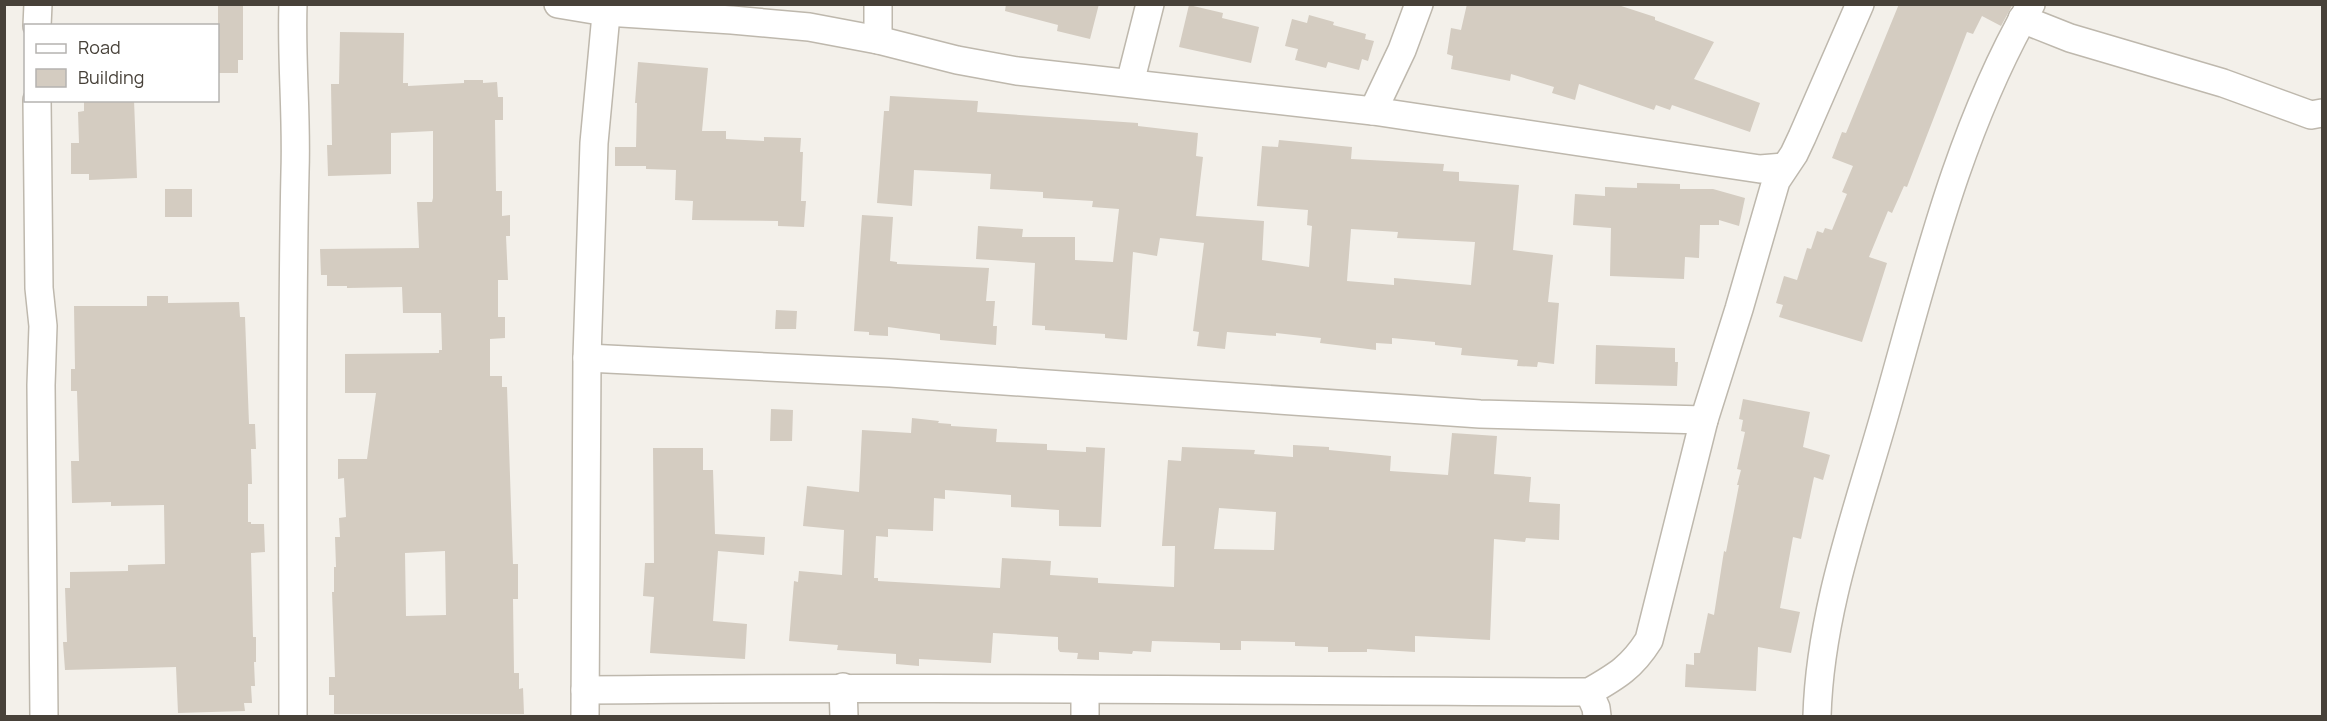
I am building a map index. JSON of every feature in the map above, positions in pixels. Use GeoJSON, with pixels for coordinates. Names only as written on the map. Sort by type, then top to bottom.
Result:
{"type":"FeatureCollection","features":[{"type":"Feature","properties":{"kind":"street"},"geometry":{"type":"LineString","coordinates":[[37,24],[38,4]]}},
{"type":"Feature","properties":{"kind":"street"},"geometry":{"type":"LineString","coordinates":[[293,4],[292,36],[296,105],[292,388],[293,717]]}},
{"type":"Feature","properties":{"kind":"street"},"geometry":{"type":"LineString","coordinates":[[558,4],[809,27],[1007,69],[1373,111],[1760,169],[1784,167]]}},
{"type":"Feature","properties":{"kind":"street"},"geometry":{"type":"LineString","coordinates":[[878,4],[878,40]]}},
{"type":"Feature","properties":{"kind":"street"},"geometry":{"type":"LineString","coordinates":[[1130,83],[1150,4]]}},
{"type":"Feature","properties":{"kind":"street"},"geometry":{"type":"LineString","coordinates":[[1373,111],[1402,50],[1419,4]]}},
{"type":"Feature","properties":{"kind":"street"},"geometry":{"type":"LineString","coordinates":[[585,690],[843,687],[1085,704],[1593,704],[1614,678],[1637,660],[1649,640],[1704,420],[1776,181],[1794,154],[1860,4]]}},
{"type":"Feature","properties":{"kind":"street"},"geometry":{"type":"LineString","coordinates":[[585,717],[587,358],[594,143],[606,8]]}},
{"type":"Feature","properties":{"kind":"street"},"geometry":{"type":"LineString","coordinates":[[1816,717],[1818,684],[1832,602],[1939,221],[1968,135],[2026,12],[2070,38],[2223,83],[2311,115],[2322,113]]}},
{"type":"Feature","properties":{"kind":"street"},"geometry":{"type":"LineString","coordinates":[[37,102],[39,288],[43,326],[41,397],[44,717]]}},
{"type":"Feature","properties":{"kind":"street"},"geometry":{"type":"LineString","coordinates":[[587,358],[890,373],[1480,414],[1704,420]]}},
{"type":"Feature","properties":{"kind":"street"},"geometry":{"type":"LineString","coordinates":[[843,687],[844,717]]}},
{"type":"Feature","properties":{"kind":"building"},"geometry":{"type":"Polygon","coordinates":[[[218,4],[243,4],[243,60],[238,60],[238,73],[219,73],[218,4]]]}},
{"type":"Feature","properties":{"kind":"building"},"geometry":{"type":"Polygon","coordinates":[[[1006,4],[1099,4],[1090,39],[1057,31],[1058,25],[1005,11],[1006,4]]]}},
{"type":"Feature","properties":{"kind":"building"},"geometry":{"type":"Polygon","coordinates":[[[1467,4],[1615,4],[1655,17],[1655,20],[1714,42],[1694,79],[1760,103],[1750,132],[1672,105],[1670,110],[1656,105],[1654,110],[1579,84],[1575,100],[1552,93],[1554,87],[1511,74],[1510,81],[1451,69],[1453,56],[1447,54],[1451,28],[1461,30],[1467,4]]]}},
{"type":"Feature","properties":{"kind":"building"},"geometry":{"type":"Polygon","coordinates":[[[1899,4],[2013,4],[2001,26],[1982,16],[1973,34],[1967,32],[1907,187],[1904,186],[1892,213],[1888,211],[1869,257],[1887,263],[1862,342],[1779,317],[1783,305],[1776,303],[1784,276],[1797,280],[1807,248],[1811,249],[1817,231],[1823,233],[1825,228],[1832,230],[1847,194],[1842,192],[1853,166],[1832,158],[1842,132],[1846,133],[1899,4]]]}},
{"type":"Feature","properties":{"kind":"building"},"geometry":{"type":"Polygon","coordinates":[[[1189,5],[1223,13],[1222,18],[1259,27],[1251,63],[1179,47],[1189,5]]]}},
{"type":"Feature","properties":{"kind":"building"},"geometry":{"type":"Polygon","coordinates":[[[1309,15],[1334,22],[1333,25],[1366,34],[1365,39],[1374,41],[1368,61],[1362,59],[1359,70],[1328,62],[1326,68],[1295,60],[1298,49],[1285,46],[1292,19],[1307,23],[1309,15]]]}},
{"type":"Feature","properties":{"kind":"building"},"geometry":{"type":"Polygon","coordinates":[[[340,32],[404,33],[403,83],[408,83],[408,86],[483,80],[483,83],[497,82],[498,97],[503,97],[503,120],[495,120],[496,191],[502,191],[502,216],[510,215],[510,236],[506,236],[508,280],[498,280],[498,317],[505,317],[505,338],[490,339],[490,376],[502,376],[502,387],[507,387],[513,564],[518,564],[518,599],[513,599],[514,673],[519,673],[519,689],[523,688],[524,714],[334,714],[334,695],[329,695],[329,677],[335,677],[332,592],[334,592],[334,567],[336,567],[335,537],[340,537],[339,518],[346,517],[344,478],[338,479],[338,459],[367,459],[376,393],[345,393],[345,354],[439,353],[439,350],[442,350],[441,313],[403,313],[402,287],[327,286],[327,275],[321,275],[320,249],[419,248],[417,202],[432,202],[433,198],[433,131],[391,133],[391,174],[328,176],[327,145],[332,145],[331,84],[339,84],[340,32]],[[445,551],[405,553],[406,616],[446,615],[445,551]]]}},
{"type":"Feature","properties":{"kind":"building"},"geometry":{"type":"Polygon","coordinates":[[[638,62],[708,68],[702,131],[726,131],[726,139],[764,141],[764,137],[801,138],[800,152],[803,152],[801,201],[806,201],[804,227],[778,226],[778,221],[692,220],[693,201],[675,200],[676,170],[646,169],[646,166],[615,166],[615,147],[636,147],[637,103],[635,103],[638,62]]]}},
{"type":"Feature","properties":{"kind":"building"},"geometry":{"type":"Polygon","coordinates":[[[890,96],[978,101],[977,112],[1138,123],[1138,126],[1198,133],[1196,156],[1203,157],[1196,216],[1264,221],[1262,260],[1309,267],[1312,226],[1307,225],[1308,210],[1257,206],[1262,146],[1278,147],[1279,140],[1352,147],[1351,159],[1444,164],[1443,171],[1459,172],[1459,181],[1519,185],[1513,250],[1553,255],[1548,302],[1559,303],[1554,364],[1538,362],[1537,367],[1517,366],[1518,360],[1461,355],[1462,348],[1435,345],[1435,342],[1392,338],[1392,344],[1376,343],[1376,350],[1320,343],[1321,338],[1276,333],[1276,336],[1227,332],[1225,349],[1197,346],[1199,332],[1193,331],[1204,243],[1160,238],[1157,256],[1133,252],[1127,340],[1105,338],[1105,334],[1045,330],[1045,326],[1032,325],[1035,263],[976,259],[978,226],[1023,229],[1022,237],[1075,237],[1075,260],[1113,262],[1119,209],[1092,207],[1093,201],[1043,198],[1043,192],[990,189],[991,174],[914,170],[912,206],[877,203],[884,111],[889,111],[890,96]],[[1351,229],[1347,281],[1394,285],[1394,278],[1471,285],[1475,242],[1397,238],[1398,232],[1351,229]]]}},
{"type":"Feature","properties":{"kind":"building"},"geometry":{"type":"Polygon","coordinates":[[[84,102],[134,102],[137,178],[89,180],[89,174],[71,174],[71,143],[79,143],[78,112],[84,111],[84,102]]]}},
{"type":"Feature","properties":{"kind":"building"},"geometry":{"type":"Polygon","coordinates":[[[1637,183],[1680,184],[1680,189],[1713,189],[1745,198],[1739,226],[1719,220],[1719,225],[1700,225],[1699,258],[1685,257],[1684,279],[1610,276],[1611,228],[1573,225],[1575,194],[1605,196],[1605,187],[1637,188],[1637,183]]]}},
{"type":"Feature","properties":{"kind":"building"},"geometry":{"type":"Polygon","coordinates":[[[165,189],[192,189],[192,217],[165,217],[165,189]]]}},
{"type":"Feature","properties":{"kind":"building"},"geometry":{"type":"Polygon","coordinates":[[[862,215],[893,217],[890,261],[897,262],[897,264],[989,268],[986,301],[995,301],[993,326],[997,326],[996,345],[940,340],[940,334],[888,327],[888,336],[854,331],[862,215]]]}},
{"type":"Feature","properties":{"kind":"building"},"geometry":{"type":"Polygon","coordinates":[[[147,296],[168,296],[168,303],[239,302],[240,317],[245,317],[249,424],[255,424],[256,449],[251,449],[252,484],[248,484],[248,522],[264,524],[265,552],[251,553],[253,637],[256,637],[256,662],[254,662],[255,686],[251,686],[252,703],[244,703],[245,711],[178,713],[176,667],[65,670],[63,642],[67,642],[65,588],[70,588],[70,572],[128,571],[128,565],[165,564],[164,505],[111,506],[111,502],[72,503],[71,461],[79,461],[77,391],[71,391],[71,369],[75,369],[74,306],[147,306],[147,296]]]}},
{"type":"Feature","properties":{"kind":"building"},"geometry":{"type":"Polygon","coordinates":[[[776,310],[797,311],[796,329],[775,329],[776,310]]]}},
{"type":"Feature","properties":{"kind":"building"},"geometry":{"type":"Polygon","coordinates":[[[1596,345],[1675,348],[1675,362],[1678,362],[1677,386],[1595,384],[1596,345]]]}},
{"type":"Feature","properties":{"kind":"building"},"geometry":{"type":"Polygon","coordinates":[[[1743,399],[1810,412],[1803,447],[1830,455],[1823,480],[1814,477],[1801,539],[1793,537],[1780,608],[1800,612],[1791,653],[1758,647],[1756,691],[1685,687],[1686,664],[1694,665],[1694,653],[1700,653],[1708,613],[1714,615],[1724,551],[1726,552],[1739,485],[1737,485],[1741,470],[1737,469],[1745,432],[1741,431],[1743,420],[1739,419],[1743,399]]]}},
{"type":"Feature","properties":{"kind":"building"},"geometry":{"type":"Polygon","coordinates":[[[771,409],[793,410],[792,441],[770,441],[771,409]]]}},
{"type":"Feature","properties":{"kind":"building"},"geometry":{"type":"Polygon","coordinates":[[[912,418],[939,421],[938,423],[951,424],[951,426],[997,429],[996,442],[1047,444],[1047,450],[1086,452],[1086,447],[1105,448],[1101,527],[1059,526],[1059,510],[1011,507],[1011,495],[945,490],[945,499],[934,498],[933,531],[888,529],[888,537],[876,536],[874,578],[878,578],[878,581],[1000,588],[1002,558],[1051,561],[1050,575],[1098,578],[1098,583],[1174,587],[1175,546],[1162,546],[1168,460],[1181,461],[1182,447],[1255,450],[1254,454],[1293,457],[1293,445],[1329,447],[1329,450],[1391,456],[1390,471],[1448,475],[1452,433],[1497,436],[1494,474],[1531,477],[1529,502],[1560,504],[1559,540],[1526,538],[1525,542],[1494,539],[1490,640],[1415,636],[1415,652],[1367,649],[1367,652],[1328,652],[1328,647],[1295,646],[1295,642],[1241,641],[1241,650],[1220,650],[1220,643],[1152,641],[1151,652],[1133,651],[1132,654],[1099,652],[1099,660],[1077,659],[1078,653],[1060,652],[1058,637],[993,633],[991,663],[919,659],[919,666],[896,664],[896,654],[837,650],[838,645],[789,641],[794,581],[798,582],[799,571],[842,575],[844,530],[803,526],[807,486],[859,492],[862,430],[911,433],[912,418]],[[1219,508],[1214,549],[1274,550],[1276,512],[1219,508]]]}},
{"type":"Feature","properties":{"kind":"building"},"geometry":{"type":"Polygon","coordinates":[[[653,448],[703,448],[703,470],[713,470],[715,534],[765,537],[764,555],[718,551],[713,621],[747,624],[745,659],[650,653],[654,597],[643,596],[645,563],[654,563],[653,448]]]}}]}
